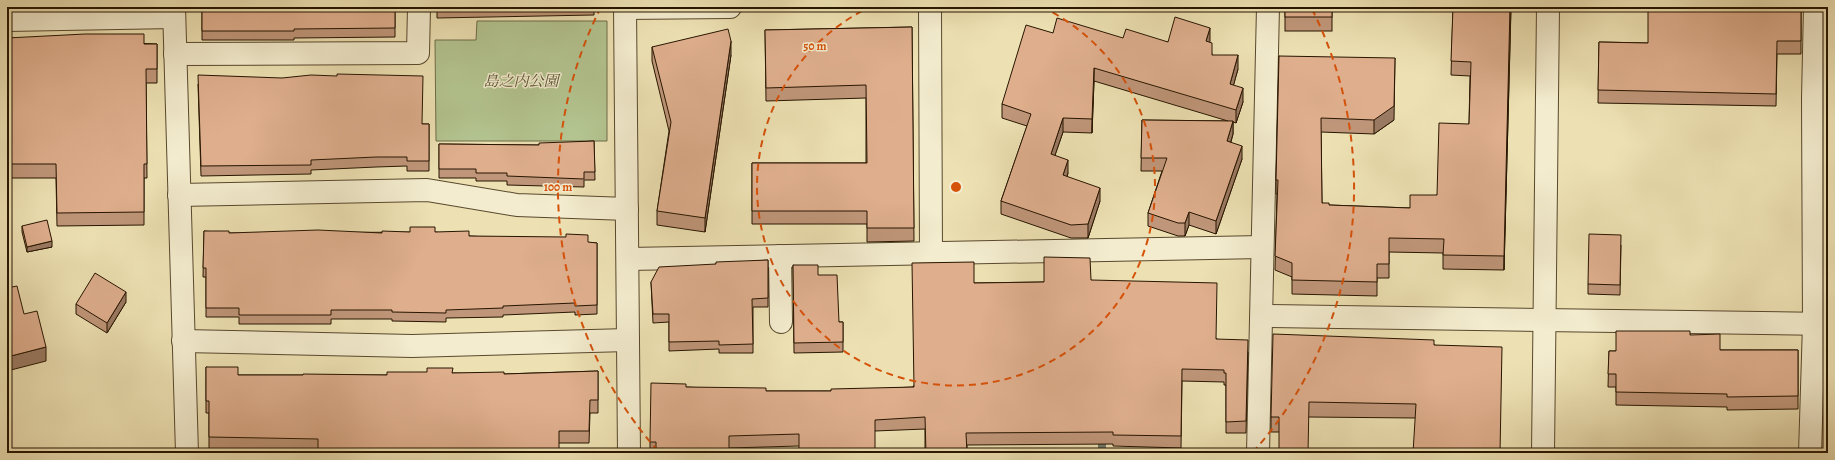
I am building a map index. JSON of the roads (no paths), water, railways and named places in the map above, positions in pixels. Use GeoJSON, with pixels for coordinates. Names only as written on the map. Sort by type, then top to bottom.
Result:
{"type":"FeatureCollection","features":[{"type":"Feature","properties":{"kind":"street"},"geometry":{"type":"LineString","coordinates":[[175,54],[418,53],[419,7]]}},
{"type":"Feature","properties":{"kind":"street"},"geometry":{"type":"LineString","coordinates":[[629,453],[625,8],[730,7]]}},
{"type":"Feature","properties":{"kind":"street"},"geometry":{"type":"LineString","coordinates":[[930,7],[931,254]]}},
{"type":"Feature","properties":{"kind":"street"},"geometry":{"type":"LineString","coordinates":[[1258,453],[1268,7]]}},
{"type":"Feature","properties":{"kind":"street"},"geometry":{"type":"LineString","coordinates":[[1543,453],[1546,321],[1548,7]]}},
{"type":"Feature","properties":{"kind":"street"},"geometry":{"type":"LineString","coordinates":[[1810,453],[1821,324],[1820,98],[1815,7]]}},
{"type":"Feature","properties":{"kind":"street"},"geometry":{"type":"LineString","coordinates":[[7,20],[61,13],[174,12],[187,453]]}},
{"type":"Feature","properties":{"kind":"street"},"geometry":{"type":"LineString","coordinates":[[179,195],[427,190],[517,205],[627,210]]}},
{"type":"Feature","properties":{"kind":"street"},"geometry":{"type":"LineString","coordinates":[[628,259],[1262,247]]}},
{"type":"Feature","properties":{"kind":"street"},"geometry":{"type":"LineString","coordinates":[[780,256],[781,322]]}},
{"type":"Feature","properties":{"kind":"street"},"geometry":{"type":"LineString","coordinates":[[1262,316],[1821,324]]}},
{"type":"Feature","properties":{"kind":"street"},"geometry":{"type":"LineString","coordinates":[[183,341],[412,346],[628,340]]}},
{"type":"Feature","properties":{"kind":"waterway"},"geometry":{"type":"LineString","coordinates":[[1102,434],[1102,453]]}},
{"type":"Feature","properties":{"kind":"park label","name":"島之内公園"},"geometry":{"type":"Point","coordinates":[521,81]}}]}
